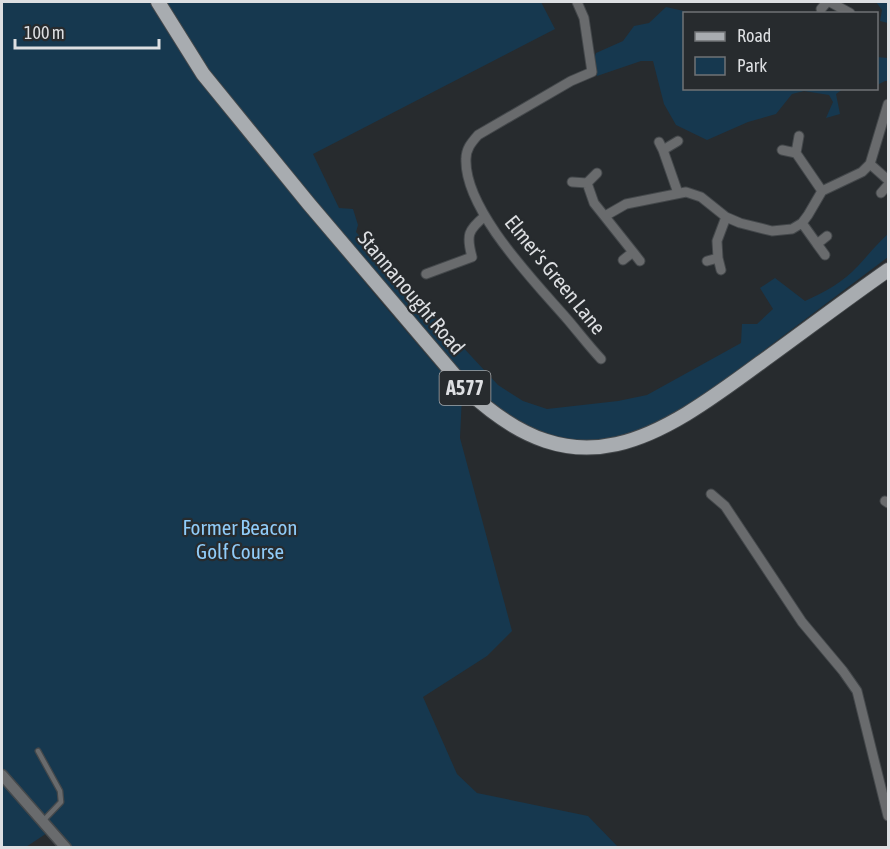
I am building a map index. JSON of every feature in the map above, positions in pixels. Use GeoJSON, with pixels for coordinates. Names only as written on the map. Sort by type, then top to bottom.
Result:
{"type":"FeatureCollection","features":[{"type":"Feature","properties":{"kind":"main road","name":"Stannanought Road"},"geometry":{"type":"LineString","coordinates":[[158,2],[203,74],[460,383],[488,411],[530,436],[573,448],[596,448],[626,442],[665,427],[692,412],[888,270]]}},
{"type":"Feature","properties":{"kind":"street","name":"Elmer's Green Lane"},"geometry":{"type":"LineString","coordinates":[[577,2],[584,18],[592,72],[571,81],[478,135],[467,151],[466,166],[469,179],[485,216],[507,248],[601,358]]}},
{"type":"Feature","properties":{"kind":"street"},"geometry":{"type":"LineString","coordinates":[[826,4],[847,12]]}},
{"type":"Feature","properties":{"kind":"street"},"geometry":{"type":"LineString","coordinates":[[605,216],[626,204],[686,192],[701,196],[726,217],[749,226],[772,231],[792,229],[802,223],[822,191],[862,172],[870,164],[888,104]]}},
{"type":"Feature","properties":{"kind":"street"},"geometry":{"type":"LineString","coordinates":[[796,153],[799,136]]}},
{"type":"Feature","properties":{"kind":"street"},"geometry":{"type":"LineString","coordinates":[[678,141],[661,146],[678,193]]}},
{"type":"Feature","properties":{"kind":"street"},"geometry":{"type":"LineString","coordinates":[[782,150],[796,153],[822,191]]}},
{"type":"Feature","properties":{"kind":"street"},"geometry":{"type":"LineString","coordinates":[[870,164],[888,180]]}},
{"type":"Feature","properties":{"kind":"street"},"geometry":{"type":"LineString","coordinates":[[572,182],[587,183],[597,173]]}},
{"type":"Feature","properties":{"kind":"street"},"geometry":{"type":"LineString","coordinates":[[587,183],[594,203],[640,261]]}},
{"type":"Feature","properties":{"kind":"street"},"geometry":{"type":"LineString","coordinates":[[426,274],[472,257],[468,240],[470,232],[474,225],[485,216]]}},
{"type":"Feature","properties":{"kind":"street"},"geometry":{"type":"LineString","coordinates":[[721,270],[717,241],[726,217]]}},
{"type":"Feature","properties":{"kind":"street"},"geometry":{"type":"LineString","coordinates":[[802,223],[825,255]]}},
{"type":"Feature","properties":{"kind":"street"},"geometry":{"type":"LineString","coordinates":[[817,244],[827,236]]}},
{"type":"Feature","properties":{"kind":"street"},"geometry":{"type":"LineString","coordinates":[[623,260],[633,252]]}},
{"type":"Feature","properties":{"kind":"street"},"geometry":{"type":"LineString","coordinates":[[707,261],[718,258]]}},
{"type":"Feature","properties":{"kind":"street"},"geometry":{"type":"LineString","coordinates":[[711,494],[725,506],[802,622],[857,691],[888,816]]}},
{"type":"Feature","properties":{"kind":"street"},"geometry":{"type":"LineString","coordinates":[[2,775],[66,848]]}},
{"type":"Feature","properties":{"kind":"lane"},"geometry":{"type":"LineString","coordinates":[[38,751],[60,791],[61,802],[44,821]]}},
{"type":"Feature","properties":{"kind":"green space","name":"Former Beacon Golf Course"},"geometry":{"type":"Polygon","coordinates":[[[2,2],[541,2],[555,29],[313,154],[339,208],[353,209],[358,225],[356,232],[498,385],[523,401],[547,409],[618,401],[647,395],[741,343],[742,324],[757,324],[773,309],[760,288],[775,278],[805,301],[846,277],[888,234],[888,257],[682,412],[615,441],[559,442],[483,402],[209,81],[287,188],[462,396],[460,438],[512,631],[487,656],[423,697],[457,774],[477,793],[588,816],[618,847],[66,848],[50,831],[26,847],[2,846],[2,783],[24,804],[2,778],[2,2]]]}},
{"type":"Feature","properties":{"kind":"green space"},"geometry":{"type":"Polygon","coordinates":[[[876,2],[888,2],[888,23],[880,21],[882,10],[876,2]]]}},
{"type":"Feature","properties":{"kind":"green space"},"geometry":{"type":"Polygon","coordinates":[[[666,7],[688,12],[683,12],[683,90],[842,90],[836,94],[840,114],[826,118],[833,102],[829,95],[804,91],[792,94],[776,114],[748,122],[707,140],[676,125],[664,104],[653,61],[641,61],[597,76],[592,64],[596,53],[623,41],[634,26],[649,23],[666,7]]]}},
{"type":"Feature","properties":{"kind":"green space"},"geometry":{"type":"Polygon","coordinates":[[[878,57],[888,58],[888,81],[878,84],[878,57]]]}}]}
